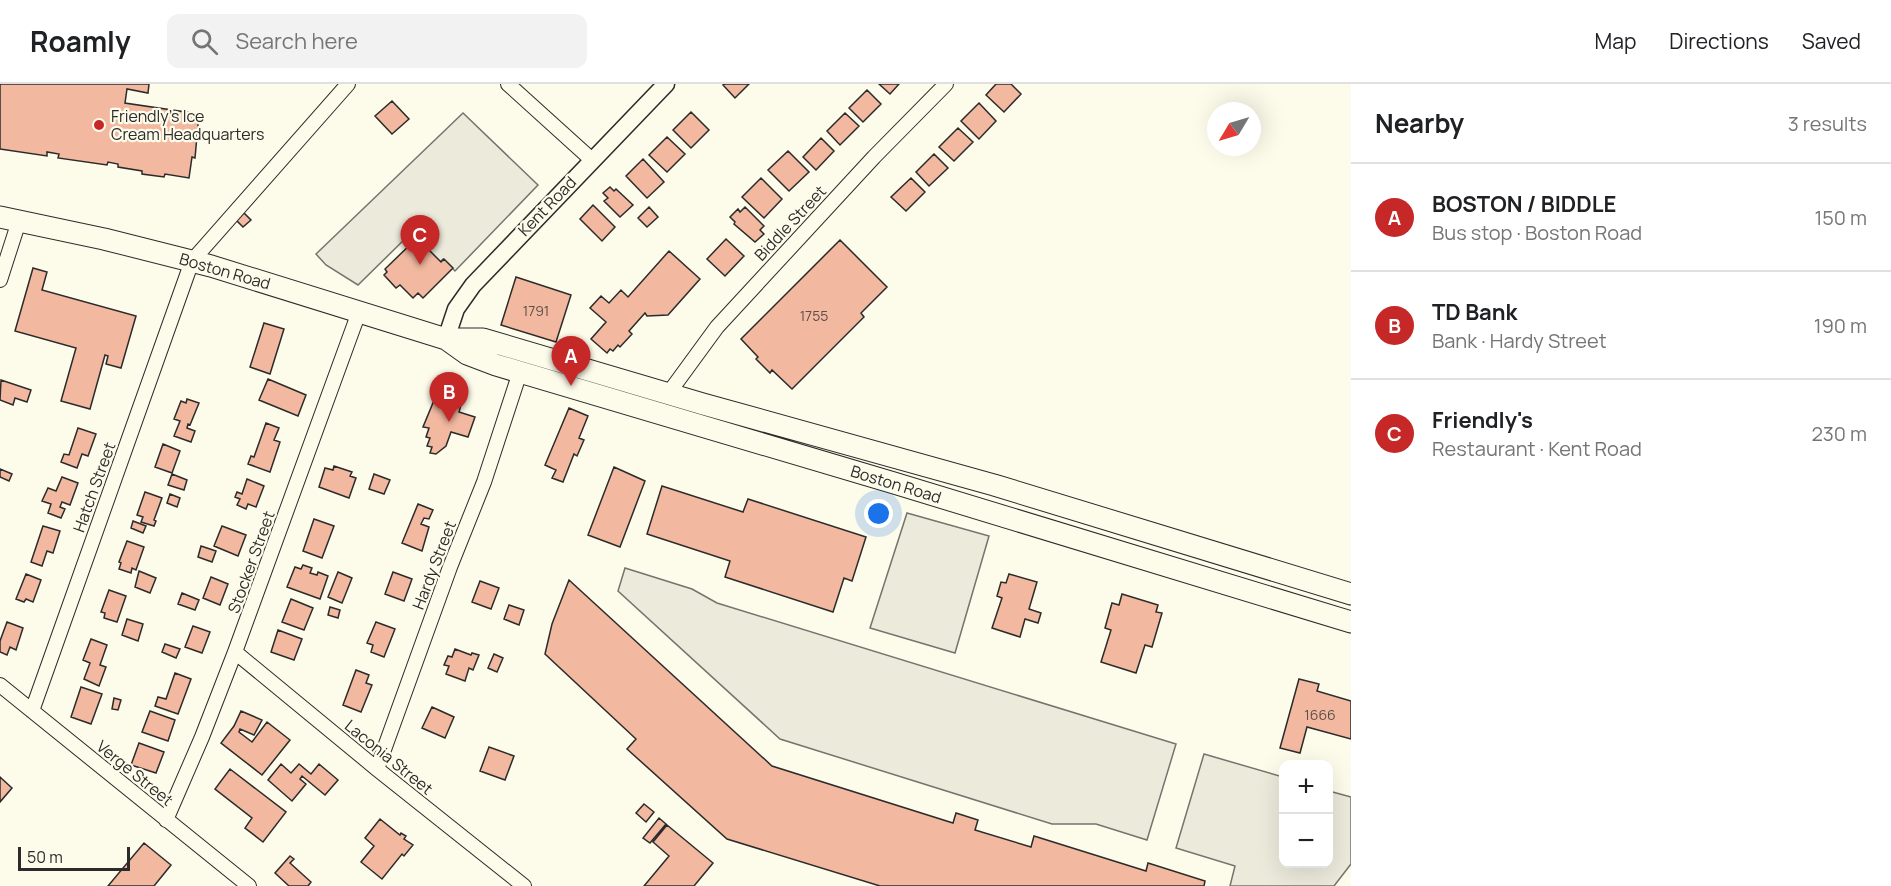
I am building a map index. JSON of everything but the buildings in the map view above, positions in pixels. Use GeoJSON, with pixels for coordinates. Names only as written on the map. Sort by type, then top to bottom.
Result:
{"type":"FeatureCollection","features":[{"type":"Feature","properties":{"kind":"main road","name":"Boston Road"},"geometry":{"type":"LineString","coordinates":[[10,219],[104,239],[190,267],[359,312],[446,339],[476,359],[1351,622]]}},
{"type":"Feature","properties":{"kind":"main road","name":"Boston Road"},"geometry":{"type":"LineString","coordinates":[[446,339],[483,339],[668,394],[994,485],[1351,594]]}},
{"type":"Feature","properties":{"kind":"street"},"geometry":{"type":"LineString","coordinates":[[190,267],[348,84]]}},
{"type":"Feature","properties":{"kind":"street"},"geometry":{"type":"LineString","coordinates":[[508,84],[592,160]]}},
{"type":"Feature","properties":{"kind":"street","name":"Kent Road"},"geometry":{"type":"LineString","coordinates":[[446,339],[456,309],[472,285],[666,84]]}},
{"type":"Feature","properties":{"kind":"street","name":"Biddle Street"},"geometry":{"type":"LineString","coordinates":[[668,394],[717,327],[874,157],[946,84]]}},
{"type":"Feature","properties":{"kind":"street"},"geometry":{"type":"LineString","coordinates":[[0,280],[10,219]]}},
{"type":"Feature","properties":{"kind":"street","name":"Hatch Street"},"geometry":{"type":"LineString","coordinates":[[32,711],[190,267]]}},
{"type":"Feature","properties":{"kind":"street","name":"Stocker Street"},"geometry":{"type":"LineString","coordinates":[[166,820],[235,652],[359,312]]}},
{"type":"Feature","properties":{"kind":"street","name":"Hardy Street"},"geometry":{"type":"LineString","coordinates":[[377,769],[450,567],[484,482],[520,372]]}},
{"type":"Feature","properties":{"kind":"street","name":"Laconia Street"},"geometry":{"type":"LineString","coordinates":[[235,652],[524,886]]}},
{"type":"Feature","properties":{"kind":"street","name":"Verge Street"},"geometry":{"type":"LineString","coordinates":[[0,685],[249,886]]}},
{"type":"Feature","properties":{"kind":"shaded area"},"geometry":{"type":"Polygon","coordinates":[[[463,113],[538,185],[455,271],[443,259],[440,262],[411,233],[358,285],[326,265],[316,254],[463,113]]]}},
{"type":"Feature","properties":{"kind":"shaded area"},"geometry":{"type":"Polygon","coordinates":[[[907,513],[989,536],[955,653],[870,628],[907,513]]]}},
{"type":"Feature","properties":{"kind":"shaded area"},"geometry":{"type":"Polygon","coordinates":[[[625,568],[692,589],[717,603],[1176,744],[1147,840],[1096,824],[1052,824],[780,739],[618,591],[625,568]]]}},
{"type":"Feature","properties":{"kind":"shaded area"},"geometry":{"type":"Polygon","coordinates":[[[1204,754],[1279,776],[1279,868],[1333,868],[1333,792],[1351,797],[1351,864],[1334,886],[1230,886],[1235,866],[1176,848],[1204,754]]]}},
{"type":"Feature","properties":{"kind":"place","name":"Friendly's Ice Cream Headquarters"},"geometry":{"type":"Point","coordinates":[99,125]}},
{"type":"Feature","properties":{"kind":"place","name":"Friendly's"},"geometry":{"type":"Point","coordinates":[420,265]}},
{"type":"Feature","properties":{"kind":"place","name":"BOSTON / BIDDLE"},"geometry":{"type":"Point","coordinates":[571,386]}},
{"type":"Feature","properties":{"kind":"place","name":"TD Bank"},"geometry":{"type":"Point","coordinates":[449,422]}}]}
